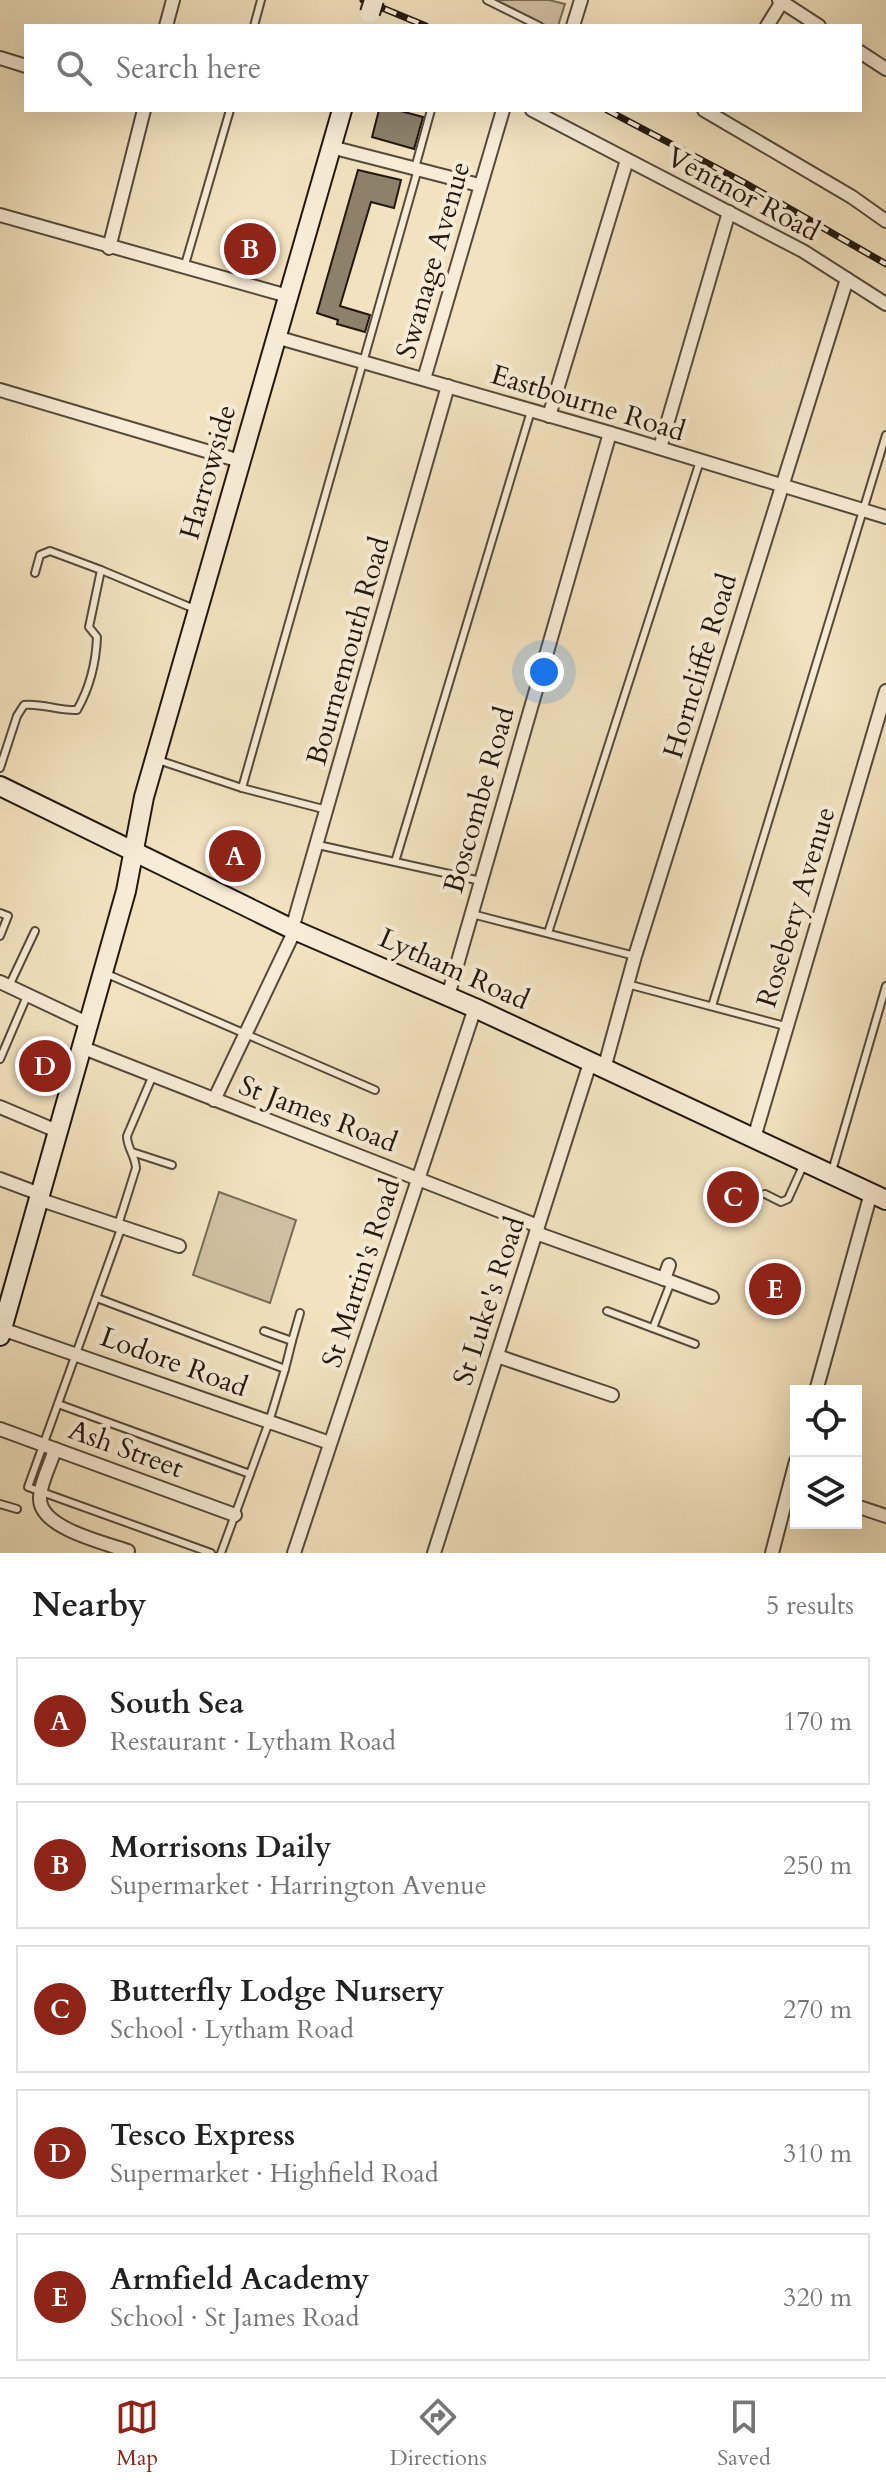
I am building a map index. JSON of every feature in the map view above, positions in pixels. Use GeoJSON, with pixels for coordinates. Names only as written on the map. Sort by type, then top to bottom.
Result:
{"type":"FeatureCollection","features":[{"type":"Feature","properties":{"kind":"street"},"geometry":{"type":"LineString","coordinates":[[167,24],[173,0]]}},
{"type":"Feature","properties":{"kind":"street"},"geometry":{"type":"LineString","coordinates":[[367,23],[374,0]]}},
{"type":"Feature","properties":{"kind":"street"},"geometry":{"type":"LineString","coordinates":[[574,24],[581,0]]}},
{"type":"Feature","properties":{"kind":"street"},"geometry":{"type":"LineString","coordinates":[[768,24],[781,1],[816,24]]}},
{"type":"Feature","properties":{"kind":"street"},"geometry":{"type":"LineString","coordinates":[[862,53],[886,69]]}},
{"type":"Feature","properties":{"kind":"street"},"geometry":{"type":"LineString","coordinates":[[0,58],[24,65]]}},
{"type":"Feature","properties":{"kind":"street"},"geometry":{"type":"LineString","coordinates":[[109,248],[143,112]]}},
{"type":"Feature","properties":{"kind":"street","name":"Harrowside"},"geometry":{"type":"LineString","coordinates":[[1,1332],[126,891],[144,797],[341,112]]}},
{"type":"Feature","properties":{"kind":"street","name":"Swanage Avenue"},"geometry":{"type":"LineString","coordinates":[[424,379],[502,112]]}},
{"type":"Feature","properties":{"kind":"street","name":"Ventnor Road"},"geometry":{"type":"LineString","coordinates":[[536,112],[803,251],[886,304]]}},
{"type":"Feature","properties":{"kind":"street"},"geometry":{"type":"LineString","coordinates":[[712,112],[886,221]]}},
{"type":"Feature","properties":{"kind":"street"},"geometry":{"type":"LineString","coordinates":[[331,147],[479,185]]}},
{"type":"Feature","properties":{"kind":"street"},"geometry":{"type":"LineString","coordinates":[[549,416],[627,160]]}},
{"type":"Feature","properties":{"kind":"street"},"geometry":{"type":"LineString","coordinates":[[660,448],[729,212]]}},
{"type":"Feature","properties":{"kind":"street"},"geometry":{"type":"LineString","coordinates":[[0,215],[288,296]]}},
{"type":"Feature","properties":{"kind":"street","name":"Horncliffe Road"},"geometry":{"type":"LineString","coordinates":[[597,1066],[627,984],[847,279]]}},
{"type":"Feature","properties":{"kind":"street","name":"Eastbourne Road"},"geometry":{"type":"LineString","coordinates":[[276,337],[610,433],[886,517]]}},
{"type":"Feature","properties":{"kind":"street","name":"Bournemouth Road"},"geometry":{"type":"LineString","coordinates":[[214,1100],[293,929],[448,386]]}},
{"type":"Feature","properties":{"kind":"street"},"geometry":{"type":"LineString","coordinates":[[0,390],[240,461]]}},
{"type":"Feature","properties":{"kind":"street","name":"Boscombe Road"},"geometry":{"type":"LineString","coordinates":[[448,996],[610,433]]}},
{"type":"Feature","properties":{"kind":"street","name":"Rosebery Avenue"},"geometry":{"type":"LineString","coordinates":[[754,1138],[886,691]]}},
{"type":"Feature","properties":{"kind":"street","name":"Lytham Road"},"geometry":{"type":"LineString","coordinates":[[0,786],[293,929],[475,1008],[878,1197]]}},
{"type":"Feature","properties":{"kind":"street"},"geometry":{"type":"LineString","coordinates":[[4,984],[87,1023]]}},
{"type":"Feature","properties":{"kind":"street","name":"St Martin's Road"},"geometry":{"type":"LineString","coordinates":[[294,1553],[475,1008]]}},
{"type":"Feature","properties":{"kind":"street","name":"St James Road"},"geometry":{"type":"LineString","coordinates":[[81,1047],[712,1297]]}},
{"type":"Feature","properties":{"kind":"street","name":"St Luke's Road"},"geometry":{"type":"LineString","coordinates":[[434,1553],[537,1230],[597,1066]]}},
{"type":"Feature","properties":{"kind":"street"},"geometry":{"type":"LineString","coordinates":[[0,1107],[57,1131]]}},
{"type":"Feature","properties":{"kind":"street"},"geometry":{"type":"LineString","coordinates":[[0,1179],[179,1246]]}},
{"type":"Feature","properties":{"kind":"street"},"geometry":{"type":"LineString","coordinates":[[818,1385],[878,1197]]}},
{"type":"Feature","properties":{"kind":"street"},"geometry":{"type":"LineString","coordinates":[[667,1280],[669,1265]]}},
{"type":"Feature","properties":{"kind":"street","name":"Lodore Road"},"geometry":{"type":"LineString","coordinates":[[1,1332],[76,1353],[330,1443]]}},
{"type":"Feature","properties":{"kind":"street"},"geometry":{"type":"LineString","coordinates":[[497,1356],[612,1395]]}},
{"type":"Feature","properties":{"kind":"street","name":"Ash Street"},"geometry":{"type":"LineString","coordinates":[[0,1429],[235,1515]]}},
{"type":"Feature","properties":{"kind":"street"},"geometry":{"type":"LineString","coordinates":[[49,1447],[40,1498],[43,1510],[53,1521],[78,1534],[128,1551]]}},
{"type":"Feature","properties":{"kind":"street"},"geometry":{"type":"LineString","coordinates":[[772,1553],[790,1495]]}},
{"type":"Feature","properties":{"kind":"street"},"geometry":{"type":"LineString","coordinates":[[862,1508],[886,1516]]}},
{"type":"Feature","properties":{"kind":"lane"},"geometry":{"type":"LineString","coordinates":[[255,24],[261,0]]}},
{"type":"Feature","properties":{"kind":"lane"},"geometry":{"type":"LineString","coordinates":[[487,0],[535,24]]}},
{"type":"Feature","properties":{"kind":"lane"},"geometry":{"type":"LineString","coordinates":[[184,268],[229,112]]}},
{"type":"Feature","properties":{"kind":"lane"},"geometry":{"type":"LineString","coordinates":[[242,788],[431,112]]}},
{"type":"Feature","properties":{"kind":"lane"},"geometry":{"type":"LineString","coordinates":[[395,862],[531,411]]}},
{"type":"Feature","properties":{"kind":"lane"},"geometry":{"type":"LineString","coordinates":[[712,1006],[886,435]]}},
{"type":"Feature","properties":{"kind":"lane"},"geometry":{"type":"LineString","coordinates":[[548,933],[700,461]]}},
{"type":"Feature","properties":{"kind":"lane"},"geometry":{"type":"LineString","coordinates":[[35,573],[40,555],[50,551],[197,610]]}},
{"type":"Feature","properties":{"kind":"lane"},"geometry":{"type":"LineString","coordinates":[[0,768],[17,716],[24,705],[77,710],[83,699],[97,646],[97,637],[89,627],[101,570]]}},
{"type":"Feature","properties":{"kind":"lane"},"geometry":{"type":"LineString","coordinates":[[155,759],[242,788],[327,810]]}},
{"type":"Feature","properties":{"kind":"lane"},"geometry":{"type":"LineString","coordinates":[[318,845],[481,881]]}},
{"type":"Feature","properties":{"kind":"lane"},"geometry":{"type":"LineString","coordinates":[[0,913],[8,916],[0,936]]}},
{"type":"Feature","properties":{"kind":"lane"},"geometry":{"type":"LineString","coordinates":[[471,914],[635,956]]}},
{"type":"Feature","properties":{"kind":"lane"},"geometry":{"type":"LineString","coordinates":[[4,984],[35,931]]}},
{"type":"Feature","properties":{"kind":"lane"},"geometry":{"type":"LineString","coordinates":[[101,971],[375,1090]]}},
{"type":"Feature","properties":{"kind":"lane"},"geometry":{"type":"LineString","coordinates":[[627,984],[785,1026]]}},
{"type":"Feature","properties":{"kind":"lane"},"geometry":{"type":"LineString","coordinates":[[831,1176],[886,986]]}},
{"type":"Feature","properties":{"kind":"lane"},"geometry":{"type":"LineString","coordinates":[[0,1059],[2,1047],[27,996]]}},
{"type":"Feature","properties":{"kind":"lane"},"geometry":{"type":"LineString","coordinates":[[49,1447],[58,1404],[120,1226],[136,1168],[127,1145],[127,1136],[153,1075]]}},
{"type":"Feature","properties":{"kind":"lane"},"geometry":{"type":"LineString","coordinates":[[132,1152],[172,1165]]}},
{"type":"Feature","properties":{"kind":"lane"},"geometry":{"type":"LineString","coordinates":[[765,1194],[781,1202],[788,1199],[805,1163]]}},
{"type":"Feature","properties":{"kind":"lane"},"geometry":{"type":"LineString","coordinates":[[653,1328],[667,1280]]}},
{"type":"Feature","properties":{"kind":"lane"},"geometry":{"type":"LineString","coordinates":[[97,1298],[285,1369]]}},
{"type":"Feature","properties":{"kind":"lane"},"geometry":{"type":"LineString","coordinates":[[607,1311],[695,1344]]}},
{"type":"Feature","properties":{"kind":"lane"},"geometry":{"type":"LineString","coordinates":[[221,1553],[269,1422],[300,1313]]}},
{"type":"Feature","properties":{"kind":"lane"},"geometry":{"type":"LineString","coordinates":[[264,1331],[292,1341]]}},
{"type":"Feature","properties":{"kind":"lane"},"geometry":{"type":"LineString","coordinates":[[58,1404],[250,1474]]}},
{"type":"Feature","properties":{"kind":"lane"},"geometry":{"type":"LineString","coordinates":[[42,1492],[211,1553]]}},
{"type":"Feature","properties":{"kind":"lane"},"geometry":{"type":"LineString","coordinates":[[0,1504],[17,1509]]}},
{"type":"Feature","properties":{"kind":"shaded area"},"geometry":{"type":"Polygon","coordinates":[[[496,0],[549,0],[565,4],[559,24],[543,24],[496,0]]]}},
{"type":"Feature","properties":{"kind":"shaded area"},"geometry":{"type":"Polygon","coordinates":[[[219,1192],[296,1220],[270,1303],[193,1275],[219,1192]]]}},
{"type":"Feature","properties":{"kind":"building"},"geometry":{"type":"Polygon","coordinates":[[[378,112],[404,112],[423,117],[414,149],[372,137],[378,112]]]}},
{"type":"Feature","properties":{"kind":"building"},"geometry":{"type":"Polygon","coordinates":[[[358,170],[401,180],[394,208],[371,202],[340,306],[370,315],[365,332],[337,324],[338,320],[317,313],[358,170]]]}},
{"type":"Feature","properties":{"kind":"railway"},"geometry":{"type":"LineString","coordinates":[[363,0],[421,24]]}},
{"type":"Feature","properties":{"kind":"railway"},"geometry":{"type":"LineString","coordinates":[[611,112],[745,183],[886,264]]}},
{"type":"Feature","properties":{"kind":"place","name":"Morrisons Daily"},"geometry":{"type":"Point","coordinates":[250,249]}},
{"type":"Feature","properties":{"kind":"place","name":"South Sea"},"geometry":{"type":"Point","coordinates":[235,856]}},
{"type":"Feature","properties":{"kind":"place","name":"Tesco Express"},"geometry":{"type":"Point","coordinates":[45,1066]}},
{"type":"Feature","properties":{"kind":"place","name":"Butterfly Lodge Nursery"},"geometry":{"type":"Point","coordinates":[733,1197]}},
{"type":"Feature","properties":{"kind":"place","name":"Armfield Academy"},"geometry":{"type":"Point","coordinates":[775,1289]}}]}
